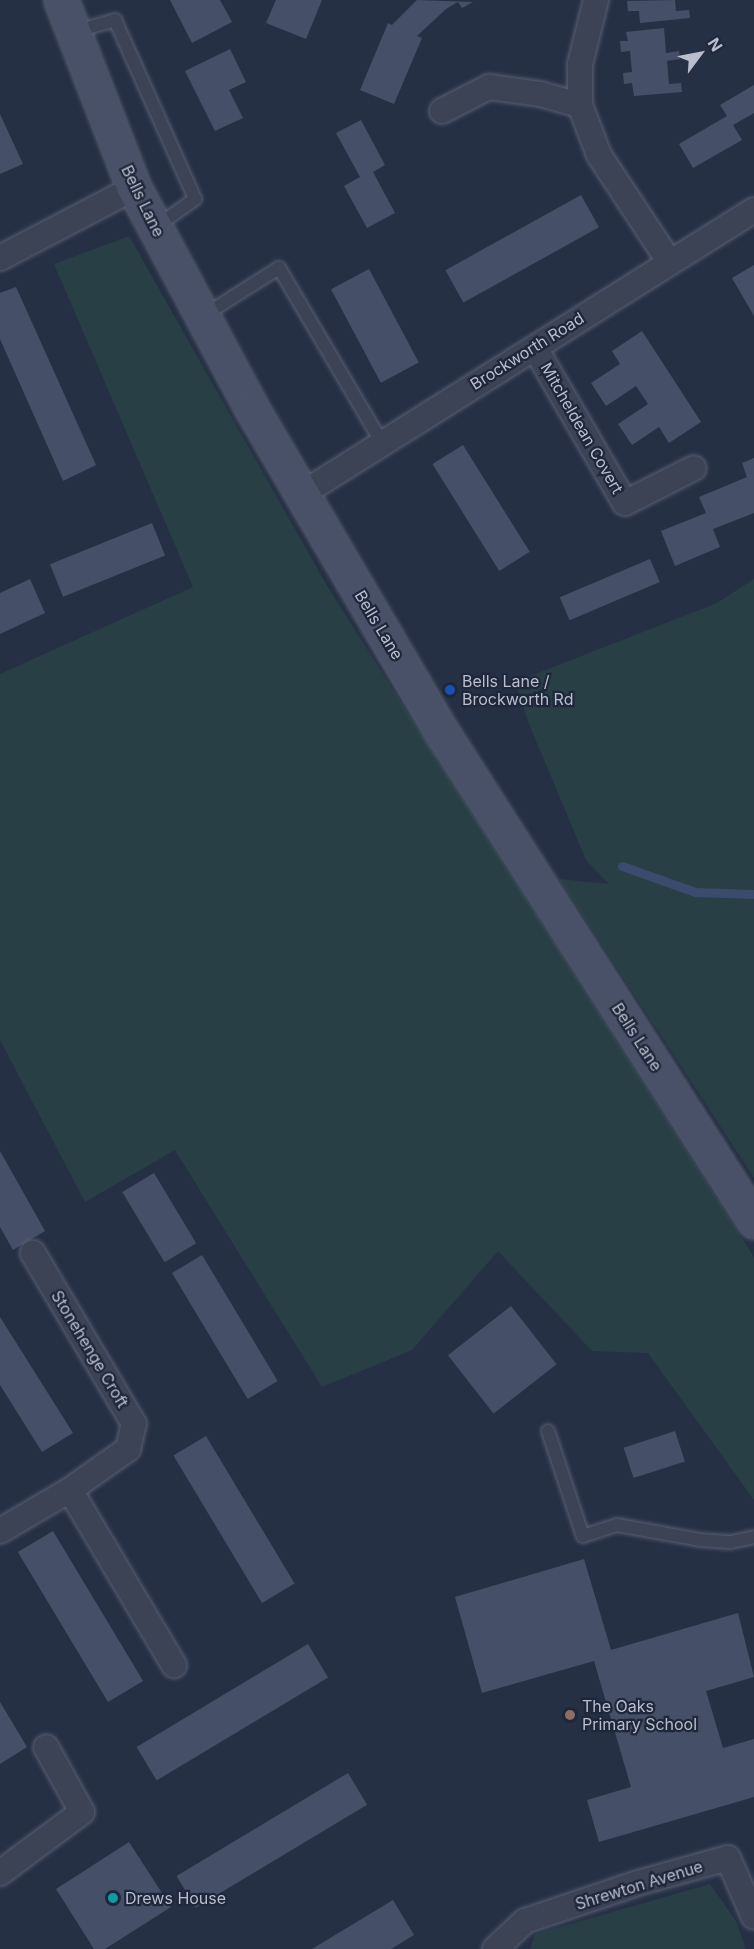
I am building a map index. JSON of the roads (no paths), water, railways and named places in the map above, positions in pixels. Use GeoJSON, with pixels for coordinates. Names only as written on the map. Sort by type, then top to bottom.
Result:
{"type":"FeatureCollection","features":[{"type":"Feature","properties":{"kind":"street","name":"Bells Lane"},"geometry":{"type":"LineString","coordinates":[[60,0],[134,188],[202,316],[302,494],[443,734],[754,1221]]}},
{"type":"Feature","properties":{"kind":"street"},"geometry":{"type":"LineString","coordinates":[[596,0],[580,64],[580,105],[598,155],[669,261]]}},
{"type":"Feature","properties":{"kind":"street"},"geometry":{"type":"LineString","coordinates":[[442,111],[489,87],[540,94],[580,105]]}},
{"type":"Feature","properties":{"kind":"street"},"geometry":{"type":"LineString","coordinates":[[0,258],[134,188]]}},
{"type":"Feature","properties":{"kind":"street","name":"Brockworth Road"},"geometry":{"type":"LineString","coordinates":[[302,494],[669,261],[754,210]]}},
{"type":"Feature","properties":{"kind":"street","name":"Mitcheldean Covert"},"geometry":{"type":"LineString","coordinates":[[535,348],[624,503],[694,468]]}},
{"type":"Feature","properties":{"kind":"street","name":"Stonehenge Croft"},"geometry":{"type":"LineString","coordinates":[[0,1531],[70,1490],[128,1449],[134,1424],[33,1253]]}},
{"type":"Feature","properties":{"kind":"street"},"geometry":{"type":"LineString","coordinates":[[70,1490],[174,1665]]}},
{"type":"Feature","properties":{"kind":"street"},"geometry":{"type":"LineString","coordinates":[[0,1873],[82,1812],[46,1747]]}},
{"type":"Feature","properties":{"kind":"street","name":"Shrewton Avenue"},"geometry":{"type":"LineString","coordinates":[[496,1949],[525,1921],[638,1882],[728,1858],[754,1917]]}},
{"type":"Feature","properties":{"kind":"lane"},"geometry":{"type":"LineString","coordinates":[[72,32],[115,20],[195,199],[154,228]]}},
{"type":"Feature","properties":{"kind":"lane"},"geometry":{"type":"LineString","coordinates":[[202,316],[279,268],[382,443]]}},
{"type":"Feature","properties":{"kind":"lane"},"geometry":{"type":"LineString","coordinates":[[548,1431],[583,1536],[617,1525],[700,1540],[731,1542],[754,1537]]}},
{"type":"Feature","properties":{"kind":"waterway"},"geometry":{"type":"LineString","coordinates":[[622,866],[695,892],[754,894]]}},
{"type":"Feature","properties":{"kind":"place","name":"Bells Lane / Brockworth Rd"},"geometry":{"type":"Point","coordinates":[450,690]}},
{"type":"Feature","properties":{"kind":"place","name":"The Oaks Primary School"},"geometry":{"type":"Point","coordinates":[570,1715]}},
{"type":"Feature","properties":{"kind":"place","name":"Drews House"},"geometry":{"type":"Point","coordinates":[113,1898]}}]}
